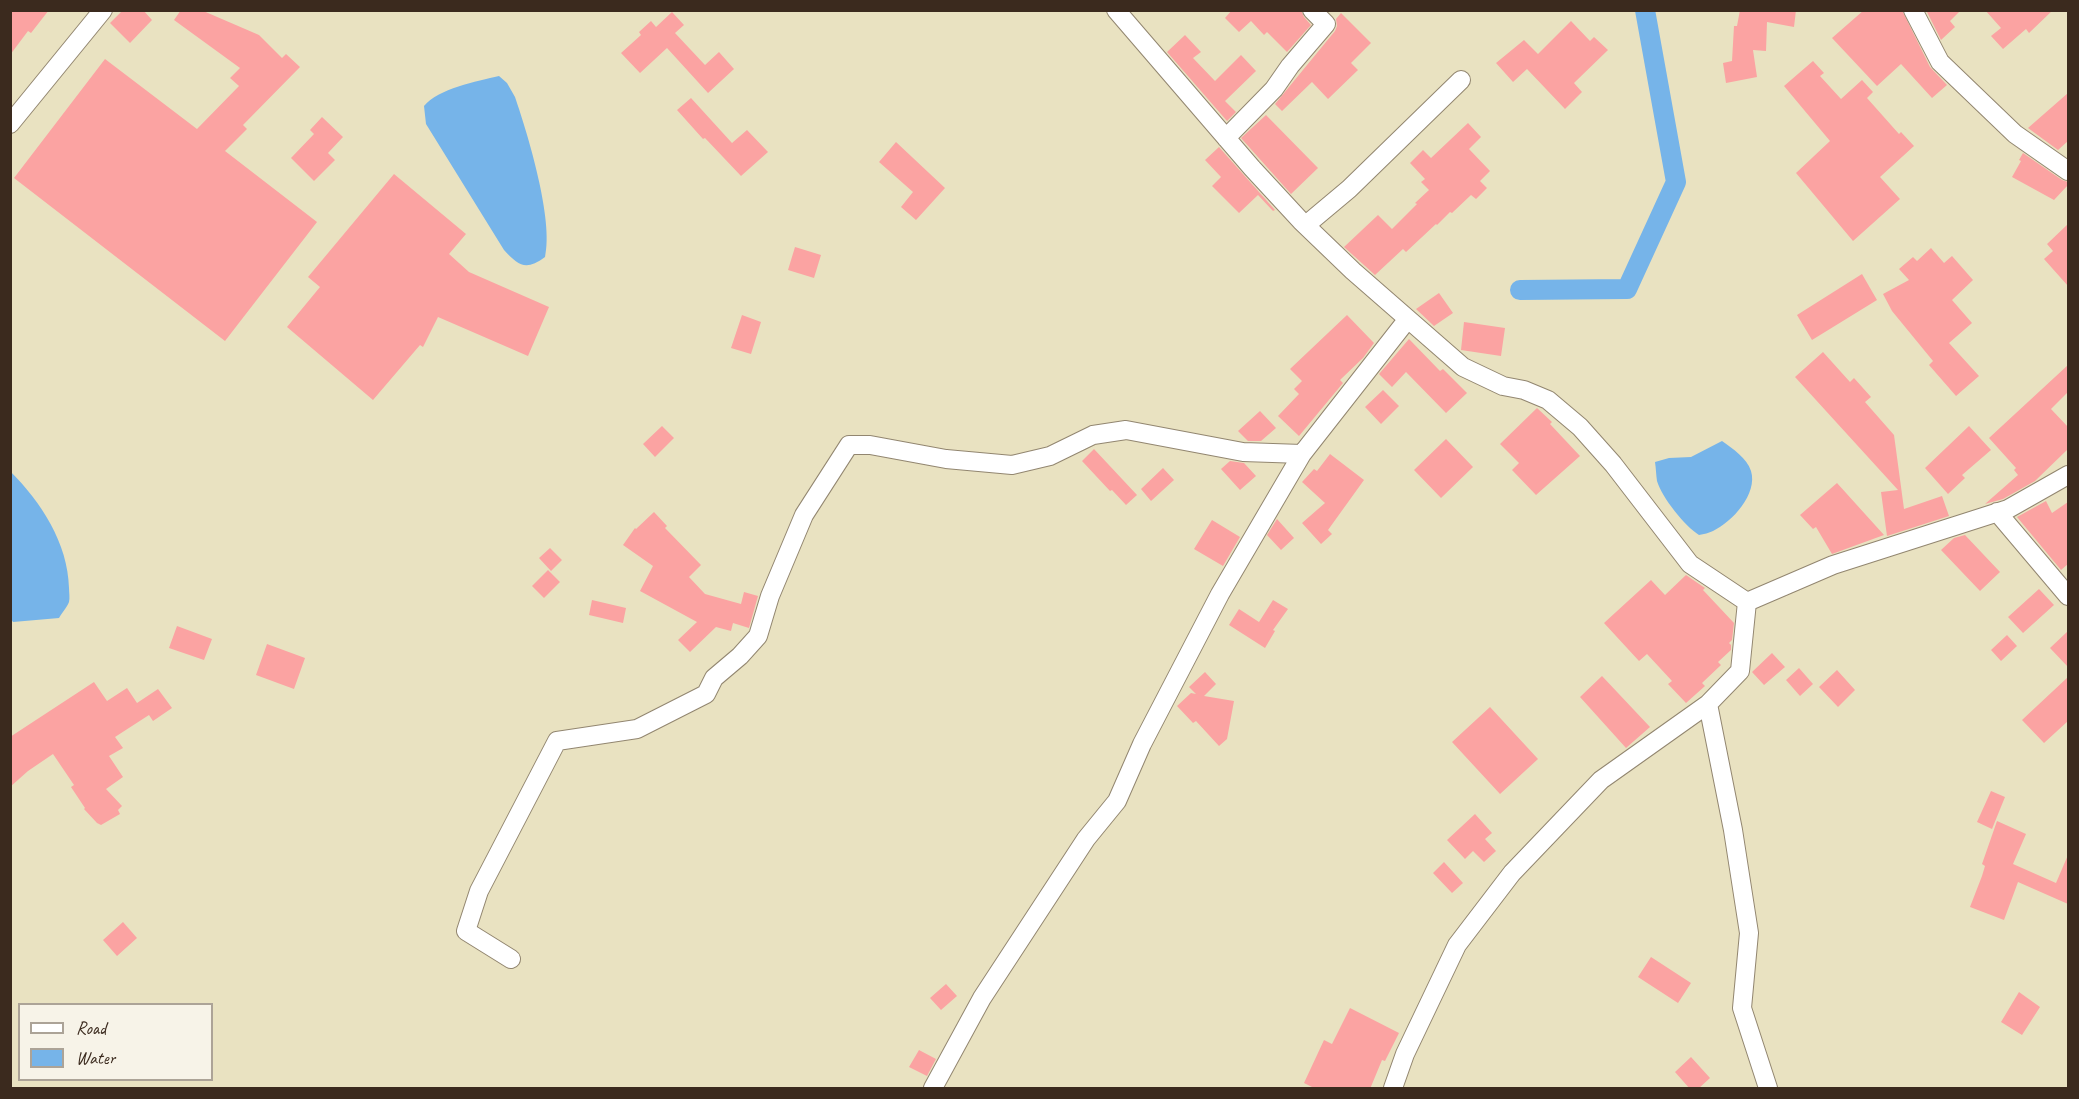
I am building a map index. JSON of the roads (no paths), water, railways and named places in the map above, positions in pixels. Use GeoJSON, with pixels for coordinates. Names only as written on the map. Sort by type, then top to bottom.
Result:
{"type":"FeatureCollection","features":[{"type":"Feature","properties":{"kind":"street"},"geometry":{"type":"LineString","coordinates":[[10,124],[103,10]]}},
{"type":"Feature","properties":{"kind":"street"},"geometry":{"type":"LineString","coordinates":[[1116,10],[1226,138],[1305,225],[1407,320],[1463,367],[1503,386],[1524,390],[1548,400],[1580,427],[1613,464],[1690,564],[1747,602]]}},
{"type":"Feature","properties":{"kind":"street"},"geometry":{"type":"LineString","coordinates":[[1226,138],[1274,89],[1290,66],[1326,24],[1312,10]]}},
{"type":"Feature","properties":{"kind":"street"},"geometry":{"type":"LineString","coordinates":[[1913,10],[1940,63],[2015,134],[2068,171]]}},
{"type":"Feature","properties":{"kind":"street"},"geometry":{"type":"LineString","coordinates":[[1305,225],[1349,189],[1461,80]]}},
{"type":"Feature","properties":{"kind":"street"},"geometry":{"type":"LineString","coordinates":[[933,1089],[982,998],[1086,839],[1117,801],[1142,744],[1220,594],[1302,454],[1407,320]]}},
{"type":"Feature","properties":{"kind":"street"},"geometry":{"type":"LineString","coordinates":[[511,959],[466,931],[479,891],[557,741],[637,729],[706,694],[714,678],[740,656],[758,636],[770,596],[804,515],[849,445],[870,445],[946,459],[1012,465],[1050,456],[1093,435],[1126,430],[1244,452],[1302,454]]}},
{"type":"Feature","properties":{"kind":"street"},"geometry":{"type":"LineString","coordinates":[[1747,602],[1833,565],[2008,509],[2068,475]]}},
{"type":"Feature","properties":{"kind":"street"},"geometry":{"type":"LineString","coordinates":[[1997,512],[2068,596]]}},
{"type":"Feature","properties":{"kind":"street"},"geometry":{"type":"LineString","coordinates":[[1393,1089],[1404,1054],[1457,945],[1512,873],[1601,780],[1708,704],[1740,671],[1747,602]]}},
{"type":"Feature","properties":{"kind":"street"},"geometry":{"type":"LineString","coordinates":[[1708,704],[1733,830],[1749,933],[1742,1008],[1768,1089]]}},
{"type":"Feature","properties":{"kind":"water"},"geometry":{"type":"Polygon","coordinates":[[[499,76],[507,83],[515,97],[533,155],[543,200],[547,241],[545,257],[528,265],[514,260],[504,250],[426,124],[424,106],[430,100],[458,86],[499,76]]]}},
{"type":"Feature","properties":{"kind":"water"},"geometry":{"type":"Polygon","coordinates":[[[1722,441],[1739,454],[1749,466],[1751,489],[1742,506],[1728,521],[1713,531],[1699,535],[1681,518],[1664,495],[1657,481],[1655,462],[1669,458],[1691,457],[1722,441]]]}},
{"type":"Feature","properties":{"kind":"water"},"geometry":{"type":"Polygon","coordinates":[[[10,471],[32,496],[51,524],[64,555],[69,599],[59,618],[13,622],[11,619],[10,471]]]}},
{"type":"Feature","properties":{"kind":"waterway"},"geometry":{"type":"LineString","coordinates":[[1520,290],[1627,289],[1676,182],[1645,10]]}}]}
